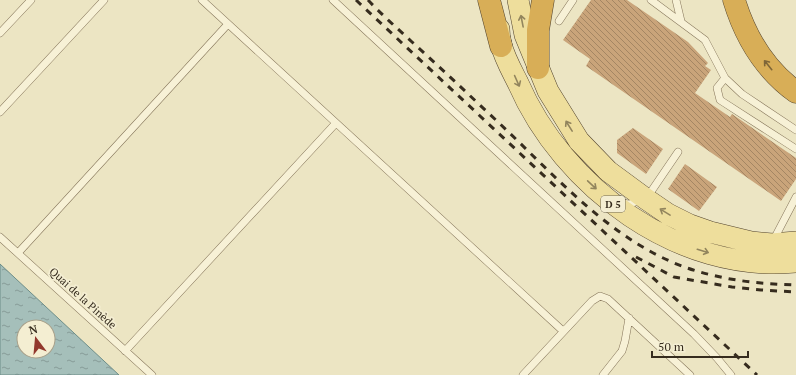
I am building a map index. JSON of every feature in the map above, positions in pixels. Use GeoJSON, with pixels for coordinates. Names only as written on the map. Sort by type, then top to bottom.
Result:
{"type":"FeatureCollection","features":[{"type":"Feature","properties":{"kind":"highway"},"geometry":{"type":"LineString","coordinates":[[489,0],[501,46]]}},
{"type":"Feature","properties":{"kind":"highway"},"geometry":{"type":"LineString","coordinates":[[538,68],[538,30],[543,0]]}},
{"type":"Feature","properties":{"kind":"highway"},"geometry":{"type":"LineString","coordinates":[[734,0],[747,34],[756,50],[776,75],[796,92]]}},
{"type":"Feature","properties":{"kind":"main road","name":"D 5"},"geometry":{"type":"LineString","coordinates":[[495,0],[501,46],[523,96],[541,128],[561,154],[609,201],[669,238],[713,254],[758,252],[796,242]]}},
{"type":"Feature","properties":{"kind":"main road","name":"D 5"},"geometry":{"type":"LineString","coordinates":[[518,0],[525,35],[548,91],[579,141],[608,171],[668,214],[690,225],[710,232],[751,242],[765,263],[796,262]]}},
{"type":"Feature","properties":{"kind":"lane"},"geometry":{"type":"LineString","coordinates":[[0,33],[30,0]]}},
{"type":"Feature","properties":{"kind":"lane"},"geometry":{"type":"LineString","coordinates":[[0,112],[104,0]]}},
{"type":"Feature","properties":{"kind":"lane"},"geometry":{"type":"LineString","coordinates":[[202,0],[563,331]]}},
{"type":"Feature","properties":{"kind":"lane"},"geometry":{"type":"LineString","coordinates":[[333,0],[694,334],[717,358],[730,375]]}},
{"type":"Feature","properties":{"kind":"lane"},"geometry":{"type":"LineString","coordinates":[[559,21],[573,0]]}},
{"type":"Feature","properties":{"kind":"lane"},"geometry":{"type":"LineString","coordinates":[[651,0],[705,40],[725,78],[742,94],[796,130]]}},
{"type":"Feature","properties":{"kind":"lane"},"geometry":{"type":"LineString","coordinates":[[676,0],[681,21]]}},
{"type":"Feature","properties":{"kind":"lane"},"geometry":{"type":"LineString","coordinates":[[18,253],[228,24]]}},
{"type":"Feature","properties":{"kind":"lane"},"geometry":{"type":"LineString","coordinates":[[725,78],[717,88],[720,100],[796,149]]}},
{"type":"Feature","properties":{"kind":"lane"},"geometry":{"type":"LineString","coordinates":[[125,351],[336,123]]}},
{"type":"Feature","properties":{"kind":"lane"},"geometry":{"type":"LineString","coordinates":[[609,201],[629,204],[646,199],[678,152]]}},
{"type":"Feature","properties":{"kind":"lane"},"geometry":{"type":"LineString","coordinates":[[758,252],[796,197]]}},
{"type":"Feature","properties":{"kind":"lane","name":"Quai de la Pinède"},"geometry":{"type":"LineString","coordinates":[[0,237],[152,375]]}},
{"type":"Feature","properties":{"kind":"lane"},"geometry":{"type":"LineString","coordinates":[[523,375],[592,301],[600,296],[608,299],[690,375]]}},
{"type":"Feature","properties":{"kind":"lane"},"geometry":{"type":"LineString","coordinates":[[603,375],[622,351],[629,318]]}},
{"type":"Feature","properties":{"kind":"water"},"geometry":{"type":"Polygon","coordinates":[[[0,264],[119,375],[0,375],[0,264]]]}},
{"type":"Feature","properties":{"kind":"building"},"geometry":{"type":"Polygon","coordinates":[[[591,0],[627,0],[688,42],[708,63],[705,66],[711,70],[695,93],[730,117],[732,114],[796,158],[796,179],[781,201],[586,66],[590,59],[563,40],[591,0]]]}},
{"type":"Feature","properties":{"kind":"building"},"geometry":{"type":"Polygon","coordinates":[[[633,128],[663,149],[646,174],[617,153],[617,140],[633,128]]]}},
{"type":"Feature","properties":{"kind":"building"},"geometry":{"type":"Polygon","coordinates":[[[685,164],[717,187],[699,211],[668,189],[685,164]]]}},
{"type":"Feature","properties":{"kind":"railway"},"geometry":{"type":"LineString","coordinates":[[356,0],[757,375]]}},
{"type":"Feature","properties":{"kind":"railway"},"geometry":{"type":"LineString","coordinates":[[368,0],[570,191],[622,234],[650,251],[680,265],[712,275],[754,282],[796,285]]}},
{"type":"Feature","properties":{"kind":"railway"},"geometry":{"type":"LineString","coordinates":[[636,257],[674,277],[732,287],[796,292]]}}]}
